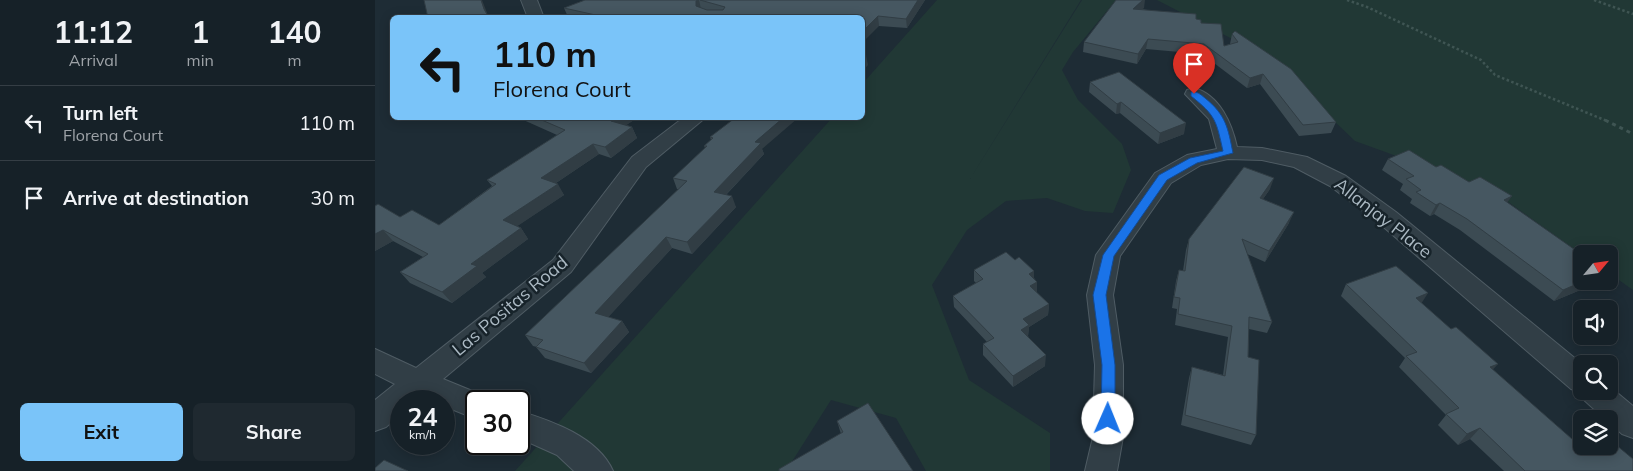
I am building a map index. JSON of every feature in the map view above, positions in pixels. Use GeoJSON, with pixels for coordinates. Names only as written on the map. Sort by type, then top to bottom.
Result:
{"type":"FeatureCollection","features":[{"type":"Feature","properties":{"kind":"street"},"geometry":{"type":"LineString","coordinates":[[529,0],[535,15]]}},
{"type":"Feature","properties":{"kind":"street"},"geometry":{"type":"LineString","coordinates":[[1194,94],[1213,109],[1221,122],[1228,153]]}},
{"type":"Feature","properties":{"kind":"street","name":"Las Positas Road"},"geometry":{"type":"LineString","coordinates":[[375,418],[562,266],[639,162],[692,120]]}},
{"type":"Feature","properties":{"kind":"street","name":"Allanjay Place"},"geometry":{"type":"LineString","coordinates":[[1101,471],[1107,437],[1109,365],[1100,295],[1108,255],[1163,178],[1194,160],[1228,153],[1262,154],[1300,162],[1338,181],[1388,218],[1573,373]]}},
{"type":"Feature","properties":{"kind":"street"},"geometry":{"type":"LineString","coordinates":[[375,361],[418,382],[465,401]]}},
{"type":"Feature","properties":{"kind":"street"},"geometry":{"type":"LineString","coordinates":[[1605,400],[1633,424]]}},
{"type":"Feature","properties":{"kind":"street"},"geometry":{"type":"LineString","coordinates":[[530,429],[568,446],[597,471]]}},
{"type":"Feature","properties":{"kind":"path"},"geometry":{"type":"LineString","coordinates":[[1347,0],[1367,7],[1481,60],[1495,75],[1601,118],[1633,134]]}},
{"type":"Feature","properties":{"kind":"path"},"geometry":{"type":"LineString","coordinates":[[1594,0],[1633,14]]}},
{"type":"Feature","properties":{"kind":"green space"},"geometry":{"type":"Polygon","coordinates":[[[937,0],[1081,0],[970,179],[1082,0],[1116,0],[1073,52],[1062,70],[1078,100],[1122,144],[1131,170],[1113,213],[1085,211],[1047,198],[1006,201],[967,230],[932,285],[969,380],[1050,433],[1050,471],[926,471],[896,418],[831,400],[786,471],[515,471],[830,120],[865,120],[865,81],[937,0]]]}},
{"type":"Feature","properties":{"kind":"green space"},"geometry":{"type":"Polygon","coordinates":[[[1157,0],[1633,0],[1633,290],[1618,279],[1618,245],[1573,245],[1573,248],[1493,191],[1355,141],[1267,57],[1157,0]]]}},
{"type":"Feature","properties":{"kind":"building"},"geometry":{"type":"Polygon","coordinates":[[[424,0],[481,0],[487,15],[427,15],[424,0]]]}},
{"type":"Feature","properties":{"kind":"building"},"geometry":{"type":"Polygon","coordinates":[[[585,0],[698,0],[696,1],[696,6],[707,10],[723,10],[725,7],[700,0],[918,0],[906,19],[878,16],[865,29],[865,15],[596,15],[564,8],[585,0]]]}},
{"type":"Feature","properties":{"kind":"building"},"geometry":{"type":"Polygon","coordinates":[[[1116,0],[1143,0],[1133,9],[1196,14],[1196,19],[1201,20],[1201,23],[1221,24],[1224,46],[1238,42],[1232,34],[1235,31],[1291,69],[1336,122],[1303,125],[1263,74],[1250,78],[1204,44],[1148,39],[1138,54],[1084,42],[1116,0]]]}},
{"type":"Feature","properties":{"kind":"building"},"geometry":{"type":"Polygon","coordinates":[[[1119,72],[1186,123],[1160,133],[1121,102],[1117,104],[1090,82],[1119,72]]]}},
{"type":"Feature","properties":{"kind":"building"},"geometry":{"type":"Polygon","coordinates":[[[542,120],[613,120],[611,121],[632,127],[605,147],[593,144],[541,178],[558,184],[503,220],[521,228],[471,264],[477,266],[442,292],[400,272],[428,254],[383,230],[375,234],[375,206],[378,204],[400,217],[412,210],[439,225],[496,184],[487,180],[565,130],[542,120]]]}},
{"type":"Feature","properties":{"kind":"building"},"geometry":{"type":"Polygon","coordinates":[[[732,120],[781,120],[755,142],[761,143],[714,192],[732,196],[687,242],[666,237],[595,313],[622,321],[584,363],[536,347],[543,340],[525,335],[687,181],[673,178],[707,146],[704,146],[713,138],[710,137],[732,120]]]}},
{"type":"Feature","properties":{"kind":"building"},"geometry":{"type":"Polygon","coordinates":[[[1409,150],[1436,167],[1441,165],[1469,182],[1480,177],[1512,196],[1504,200],[1573,248],[1573,286],[1563,290],[1467,219],[1440,203],[1436,205],[1416,192],[1421,190],[1406,179],[1414,176],[1388,159],[1409,150]]]}},
{"type":"Feature","properties":{"kind":"building"},"geometry":{"type":"Polygon","coordinates":[[[1244,167],[1274,178],[1260,198],[1294,212],[1269,251],[1242,239],[1272,322],[1249,317],[1248,357],[1259,360],[1256,435],[1185,415],[1192,367],[1225,376],[1232,326],[1178,314],[1180,298],[1174,297],[1179,270],[1185,271],[1189,239],[1244,167]]]}},
{"type":"Feature","properties":{"kind":"building"},"geometry":{"type":"Polygon","coordinates":[[[1006,252],[1015,260],[1019,257],[1034,271],[1029,274],[1037,282],[1030,286],[1049,304],[1023,319],[1029,325],[1021,330],[1046,355],[1013,376],[983,344],[994,338],[953,296],[983,279],[974,270],[1006,252]]]}},
{"type":"Feature","properties":{"kind":"building"},"geometry":{"type":"Polygon","coordinates":[[[1396,266],[1428,293],[1416,298],[1451,329],[1456,327],[1498,364],[1490,367],[1573,440],[1573,455],[1618,455],[1618,446],[1633,459],[1633,471],[1525,471],[1480,428],[1467,434],[1446,414],[1459,408],[1406,356],[1417,352],[1346,284],[1396,266]]]}},
{"type":"Feature","properties":{"kind":"building"},"geometry":{"type":"Polygon","coordinates":[[[868,403],[913,471],[779,471],[779,469],[843,432],[837,421],[868,403]]]}},
{"type":"Feature","properties":{"kind":"building"},"geometry":{"type":"Polygon","coordinates":[[[384,460],[408,471],[375,471],[375,468],[384,460]]]}},
{"type":"Feature","properties":{"kind":"route"},"geometry":{"type":"LineString","coordinates":[[1108,419],[1109,365],[1100,295],[1108,255],[1163,178],[1194,160],[1228,153],[1221,122],[1213,109],[1194,94]]}}]}
